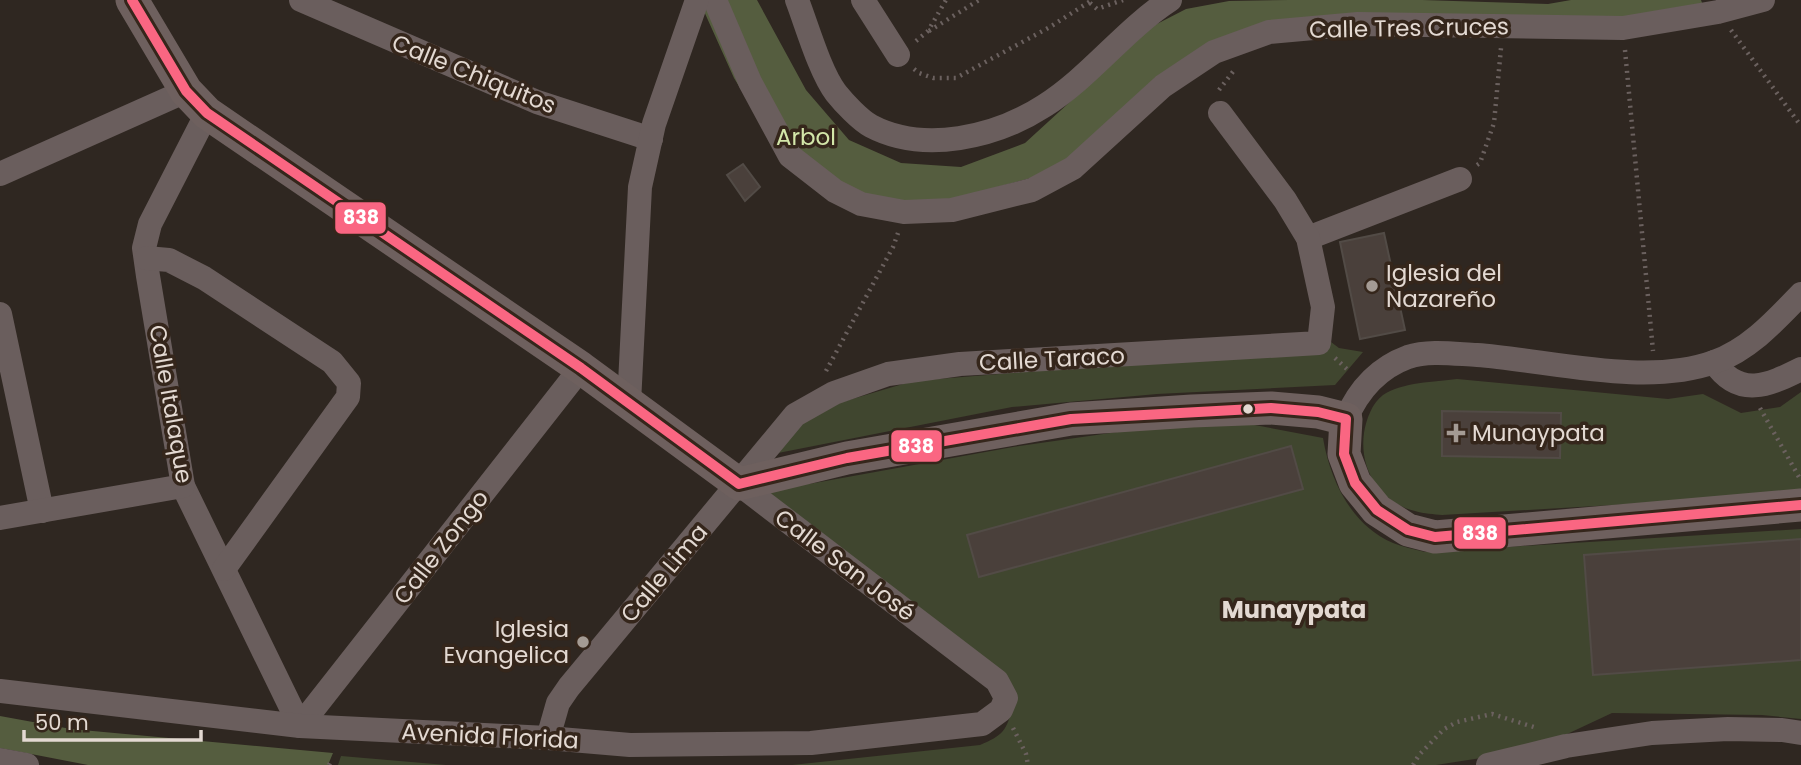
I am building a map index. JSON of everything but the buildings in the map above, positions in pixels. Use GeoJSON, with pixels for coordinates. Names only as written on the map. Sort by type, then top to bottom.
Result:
{"type":"FeatureCollection","features":[{"type":"Feature","properties":{"kind":"street","name":"Calle Chiquitos"},"geometry":{"type":"LineString","coordinates":[[301,0],[537,102],[651,139]]}},
{"type":"Feature","properties":{"kind":"street"},"geometry":{"type":"LineString","coordinates":[[629,403],[640,187],[651,139],[697,0]]}},
{"type":"Feature","properties":{"kind":"street","name":"Calle Tres Cruces"},"geometry":{"type":"LineString","coordinates":[[715,0],[750,82],[790,156],[835,191],[861,204],[904,212],[952,210],[1032,190],[1073,168],[1163,86],[1214,52],[1269,32],[1358,24],[1623,28],[1718,12],[1763,0]]}},
{"type":"Feature","properties":{"kind":"street"},"geometry":{"type":"LineString","coordinates":[[797,0],[814,48],[836,92],[869,125],[900,136],[932,140],[960,138],[1000,128],[1044,106],[1088,71],[1151,13],[1170,0]]}},
{"type":"Feature","properties":{"kind":"street"},"geometry":{"type":"LineString","coordinates":[[863,0],[898,55]]}},
{"type":"Feature","properties":{"kind":"street","name":"Calle San José"},"geometry":{"type":"LineString","coordinates":[[135,2],[196,102],[581,368],[739,484],[997,681],[1006,698],[1001,710],[982,724]]}},
{"type":"Feature","properties":{"kind":"street"},"geometry":{"type":"LineString","coordinates":[[0,174],[196,102]]}},
{"type":"Feature","properties":{"kind":"street","name":"Calle Italaque"},"geometry":{"type":"LineString","coordinates":[[196,102],[150,224],[144,248],[183,486],[300,726]]}},
{"type":"Feature","properties":{"kind":"street"},"geometry":{"type":"LineString","coordinates":[[1220,113],[1285,200],[1308,238],[1322,307],[1319,343]]}},
{"type":"Feature","properties":{"kind":"street"},"geometry":{"type":"LineString","coordinates":[[1308,238],[1460,178]]}},
{"type":"Feature","properties":{"kind":"street"},"geometry":{"type":"LineString","coordinates":[[146,258],[169,260],[204,278],[332,362],[349,383],[348,397],[224,569]]}},
{"type":"Feature","properties":{"kind":"street"},"geometry":{"type":"LineString","coordinates":[[1801,294],[1774,322],[1741,348],[1714,362],[1689,368],[1655,372],[1578,368],[1444,353],[1409,356],[1384,369],[1354,400],[1346,419],[1344,454],[1355,483],[1377,510],[1408,530],[1435,537],[1801,505]]}},
{"type":"Feature","properties":{"kind":"street"},"geometry":{"type":"LineString","coordinates":[[0,314],[42,510]]}},
{"type":"Feature","properties":{"kind":"street","name":"Calle Taraco"},"geometry":{"type":"LineString","coordinates":[[795,415],[834,393],[888,374],[960,365],[1319,343]]}},
{"type":"Feature","properties":{"kind":"street"},"geometry":{"type":"LineString","coordinates":[[1714,362],[1720,372],[1731,380],[1748,386],[1771,384],[1801,369]]}},
{"type":"Feature","properties":{"kind":"street","name":"Calle Zongo"},"geometry":{"type":"LineString","coordinates":[[300,726],[581,368]]}},
{"type":"Feature","properties":{"kind":"street"},"geometry":{"type":"LineString","coordinates":[[739,484],[847,458],[1071,419],[1271,408],[1318,412],[1346,419]]}},
{"type":"Feature","properties":{"kind":"street","name":"Calle Lima"},"geometry":{"type":"LineString","coordinates":[[548,738],[558,703],[569,687],[795,415]]}},
{"type":"Feature","properties":{"kind":"street"},"geometry":{"type":"LineString","coordinates":[[0,518],[183,486]]}},
{"type":"Feature","properties":{"kind":"street","name":"Avenida Florida"},"geometry":{"type":"LineString","coordinates":[[0,691],[300,726],[548,738],[631,755],[811,743],[982,724]]}},
{"type":"Feature","properties":{"kind":"street"},"geometry":{"type":"LineString","coordinates":[[1488,765],[1566,746],[1652,733],[1728,729],[1801,733]]}},
{"type":"Feature","properties":{"kind":"street"},"geometry":{"type":"LineString","coordinates":[[0,760],[27,765]]}},
{"type":"Feature","properties":{"kind":"path"},"geometry":{"type":"LineString","coordinates":[[928,31],[946,0]]}},
{"type":"Feature","properties":{"kind":"path"},"geometry":{"type":"LineString","coordinates":[[979,0],[928,31],[898,55],[919,74],[933,78],[956,78],[1091,1],[1097,9],[1123,0]]}},
{"type":"Feature","properties":{"kind":"path"},"geometry":{"type":"LineString","coordinates":[[1718,12],[1801,126]]}},
{"type":"Feature","properties":{"kind":"path"},"geometry":{"type":"LineString","coordinates":[[1460,178],[1480,163],[1494,123],[1502,27]]}},
{"type":"Feature","properties":{"kind":"path"},"geometry":{"type":"LineString","coordinates":[[1623,28],[1655,372]]}},
{"type":"Feature","properties":{"kind":"path"},"geometry":{"type":"LineString","coordinates":[[1220,113],[1219,91],[1238,64],[1242,42]]}},
{"type":"Feature","properties":{"kind":"path"},"geometry":{"type":"LineString","coordinates":[[822,378],[893,247],[904,212]]}},
{"type":"Feature","properties":{"kind":"path"},"geometry":{"type":"LineString","coordinates":[[1319,343],[1365,386]]}},
{"type":"Feature","properties":{"kind":"path"},"geometry":{"type":"LineString","coordinates":[[1748,386],[1801,481]]}},
{"type":"Feature","properties":{"kind":"path"},"geometry":{"type":"LineString","coordinates":[[1413,765],[1444,729],[1457,722],[1492,714],[1536,727],[1566,746]]}},
{"type":"Feature","properties":{"kind":"path"},"geometry":{"type":"LineString","coordinates":[[1009,724],[1016,732],[1028,765]]}},
{"type":"Feature","properties":{"kind":"green space","name":"Arbol"},"geometry":{"type":"Polygon","coordinates":[[[705,0],[757,0],[806,90],[849,140],[901,163],[961,167],[1025,143],[1153,26],[1186,9],[1229,1],[1422,0],[1548,4],[1571,0],[1701,0],[1706,14],[1359,30],[1242,42],[1071,167],[884,218],[782,157],[734,78],[703,9],[705,0]]]}},
{"type":"Feature","properties":{"kind":"green space"},"geometry":{"type":"Polygon","coordinates":[[[1327,339],[1339,348],[1363,352],[1335,385],[1157,394],[1012,407],[773,454],[805,413],[913,381],[1305,349],[1327,339]]]}},
{"type":"Feature","properties":{"kind":"green space"},"geometry":{"type":"Polygon","coordinates":[[[1457,379],[1668,399],[1703,394],[1741,413],[1780,407],[1801,392],[1801,494],[1442,515],[1422,513],[1402,506],[1382,492],[1368,471],[1363,446],[1370,412],[1379,398],[1399,387],[1457,379]]]}},
{"type":"Feature","properties":{"kind":"green space"},"geometry":{"type":"Polygon","coordinates":[[[1244,423],[1323,438],[1337,485],[1354,513],[1378,535],[1425,552],[1801,529],[1801,719],[1762,715],[1612,713],[1533,750],[1436,765],[792,765],[980,745],[1003,731],[1012,706],[754,483],[809,484],[1013,447],[1159,426],[1244,423]]]}},
{"type":"Feature","properties":{"kind":"green space"},"geometry":{"type":"Polygon","coordinates":[[[0,716],[71,729],[333,753],[328,765],[88,765],[0,748],[0,716]]]}},
{"type":"Feature","properties":{"kind":"green space"},"geometry":{"type":"Polygon","coordinates":[[[341,756],[446,765],[338,765],[341,756]]]}},
{"type":"Feature","properties":{"kind":"transit line","name":"838"},"geometry":{"type":"LineString","coordinates":[[132,0],[186,91],[207,113],[581,368],[739,484],[847,458],[1071,419],[1271,408],[1318,412],[1346,419],[1344,454],[1355,483],[1377,510],[1408,530],[1435,537],[1801,505]]}},
{"type":"Feature","properties":{"kind":"place","name":"Iglesia del Nazareño"},"geometry":{"type":"Point","coordinates":[1372,286]}},
{"type":"Feature","properties":{"kind":"place","name":"Munaypata"},"geometry":{"type":"Point","coordinates":[1456,433]}},
{"type":"Feature","properties":{"kind":"place","name":"Iglesia Evangelica"},"geometry":{"type":"Point","coordinates":[583,642]}},
{"type":"Feature","properties":{"kind":"district","name":"Munaypata"},"geometry":{"type":"Point","coordinates":[1294,609]}}]}
